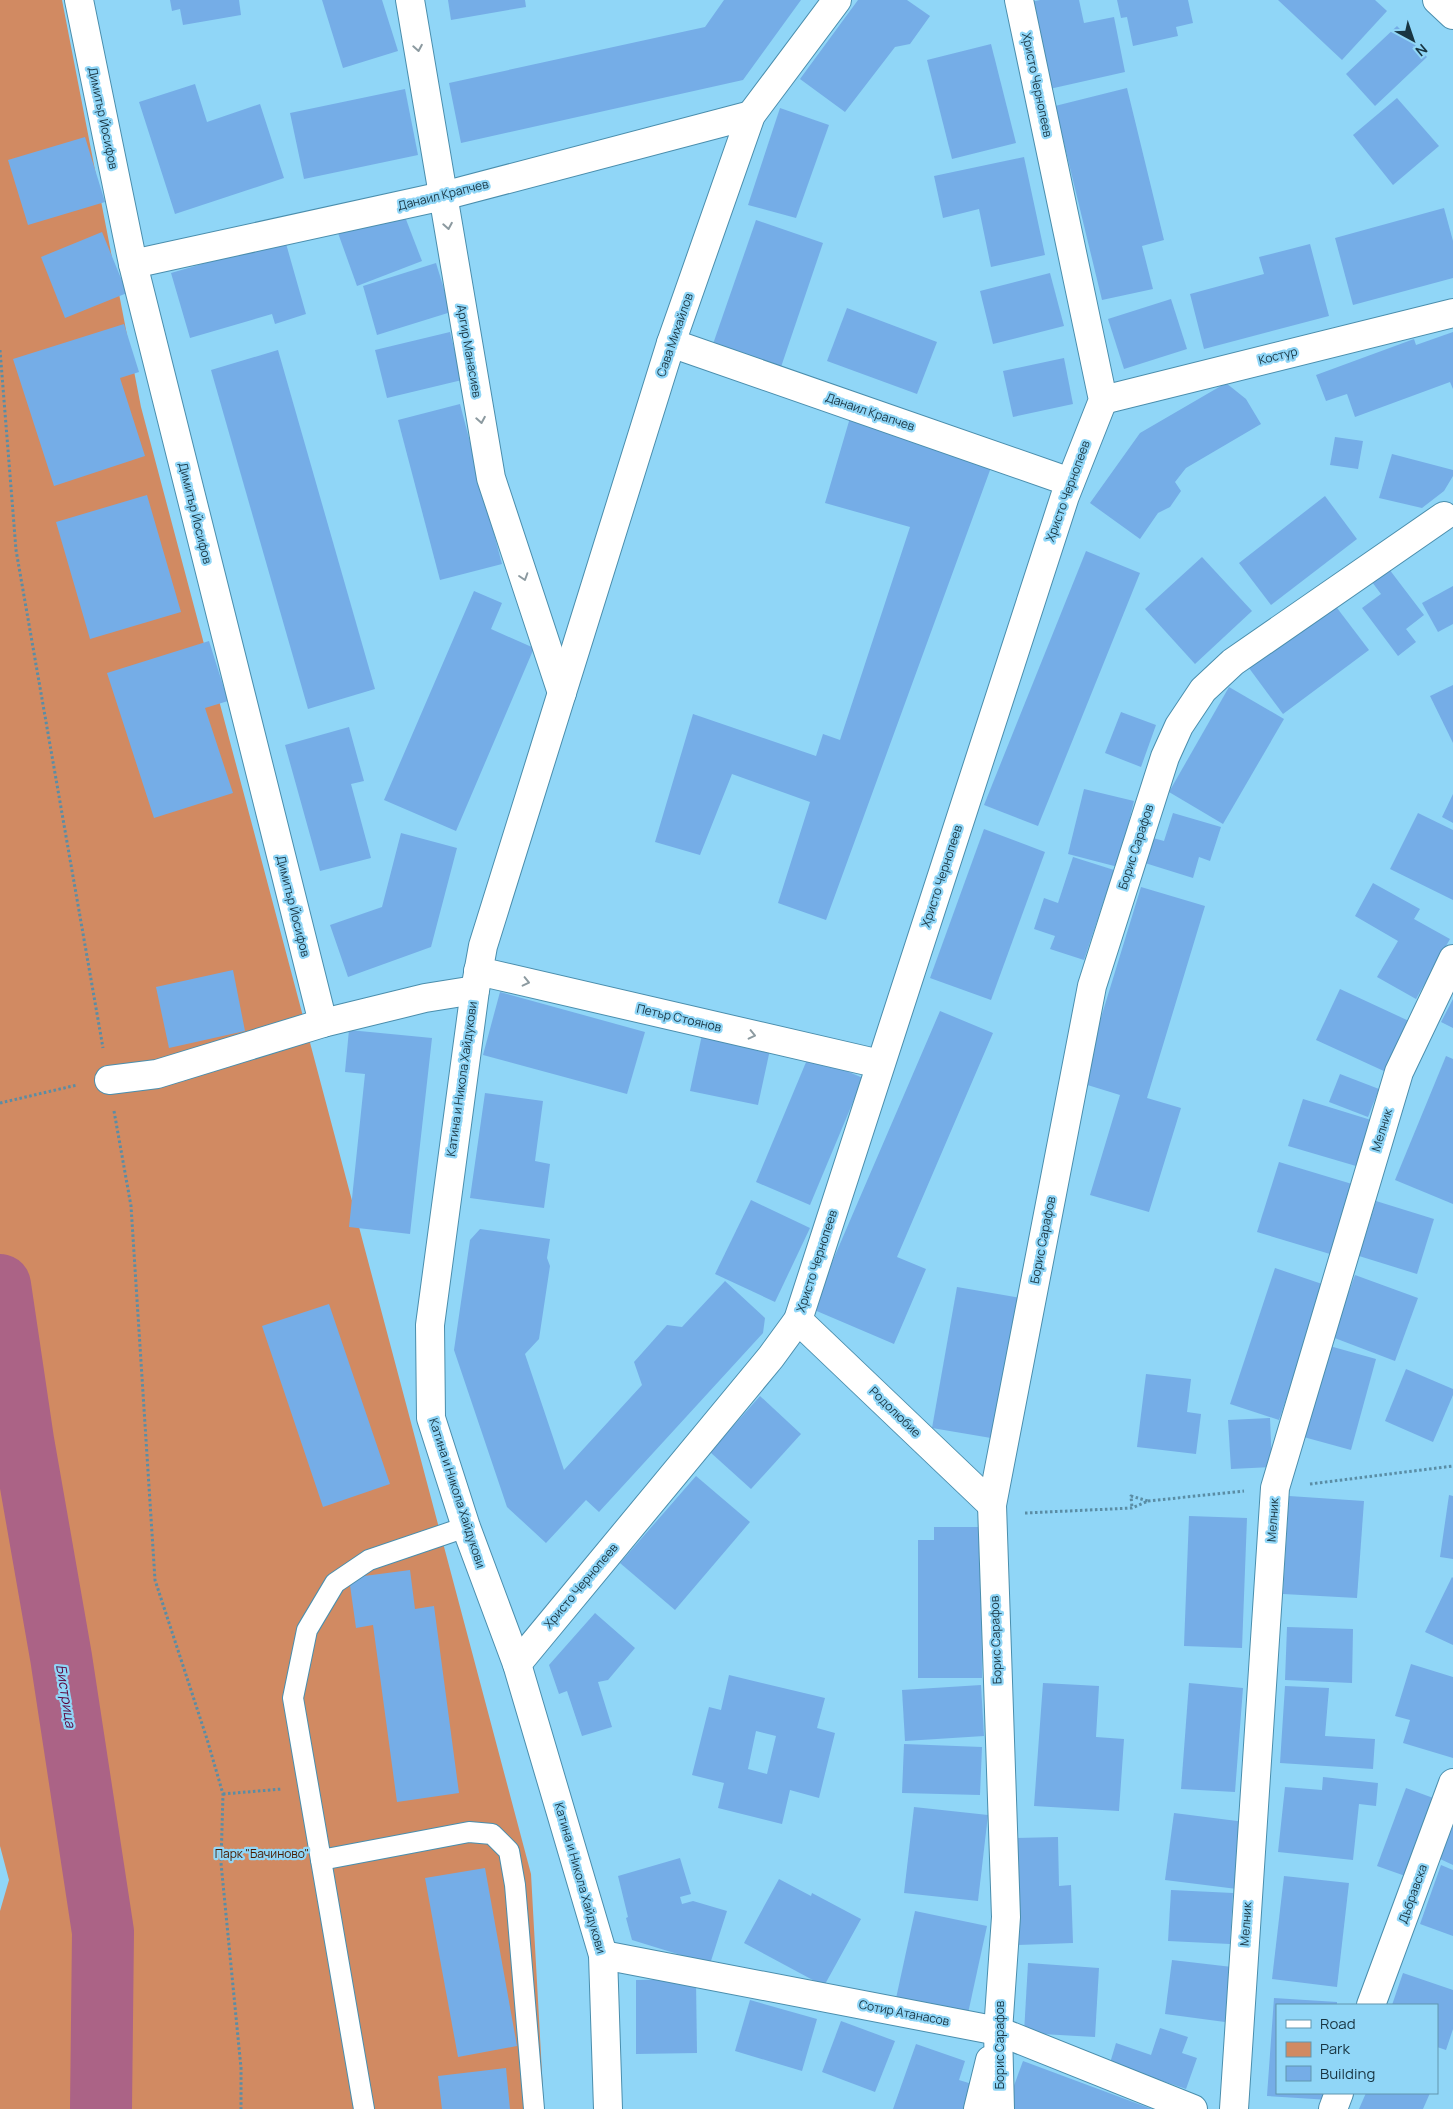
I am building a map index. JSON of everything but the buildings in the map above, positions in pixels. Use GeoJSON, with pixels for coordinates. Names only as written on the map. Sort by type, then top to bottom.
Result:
{"type":"FeatureCollection","features":[{"type":"Feature","properties":{"kind":"street","name":"Димитър Йосифов"},"geometry":{"type":"LineString","coordinates":[[78,0],[133,264],[323,1023]]}},
{"type":"Feature","properties":{"kind":"street","name":"Аргир Манасиев"},"geometry":{"type":"LineString","coordinates":[[410,0],[492,478],[562,693]]}},
{"type":"Feature","properties":{"kind":"street","name":"Сава Михайлов"},"geometry":{"type":"LineString","coordinates":[[562,693],[671,343],[751,116],[837,0]]}},
{"type":"Feature","properties":{"kind":"street","name":"Христо Чернопеев"},"geometry":{"type":"LineString","coordinates":[[516,1664],[772,1357],[798,1320],[1070,482],[1103,400],[1019,0]]}},
{"type":"Feature","properties":{"kind":"street"},"geometry":{"type":"LineString","coordinates":[[1437,0],[1453,15]]}},
{"type":"Feature","properties":{"kind":"street","name":"Данаил Крапчев"},"geometry":{"type":"LineString","coordinates":[[133,264],[443,196],[751,116]]}},
{"type":"Feature","properties":{"kind":"street","name":"Костур"},"geometry":{"type":"LineString","coordinates":[[1103,400],[1453,313]]}},
{"type":"Feature","properties":{"kind":"street","name":"Данаил Крапчев"},"geometry":{"type":"LineString","coordinates":[[671,343],[1070,482]]}},
{"type":"Feature","properties":{"kind":"street","name":"Борис Сарафов"},"geometry":{"type":"LineString","coordinates":[[1000,2109],[998,2031],[1006,1917],[992,1510],[1092,986],[1164,757],[1179,726],[1203,690],[1233,662],[1450,522]]}},
{"type":"Feature","properties":{"kind":"street","name":"Катина и Никола Хайдукови"},"geometry":{"type":"LineString","coordinates":[[562,693],[483,946],[476,981],[430,1325],[431,1418],[466,1527],[516,1664],[604,1954],[608,2109]]}},
{"type":"Feature","properties":{"kind":"street","name":"Мелник"},"geometry":{"type":"LineString","coordinates":[[1234,2109],[1275,1488],[1399,1072],[1453,959]]}},
{"type":"Feature","properties":{"kind":"street"},"geometry":{"type":"LineString","coordinates":[[109,1080],[157,1074],[323,1023],[425,998],[476,981]]}},
{"type":"Feature","properties":{"kind":"street","name":"Петър Стоянов"},"geometry":{"type":"LineString","coordinates":[[476,981],[880,1064]]}},
{"type":"Feature","properties":{"kind":"street","name":"Родолюбие"},"geometry":{"type":"LineString","coordinates":[[798,1320],[992,1510]]}},
{"type":"Feature","properties":{"kind":"street","name":"Дъбравска"},"geometry":{"type":"LineString","coordinates":[[1371,2004],[1453,1783]]}},
{"type":"Feature","properties":{"kind":"street","name":"Сотир Атанасов"},"geometry":{"type":"LineString","coordinates":[[604,1954],[998,2031],[1193,2109]]}},
{"type":"Feature","properties":{"kind":"street"},"geometry":{"type":"LineString","coordinates":[[978,2109],[998,2031]]}},
{"type":"Feature","properties":{"kind":"street"},"geometry":{"type":"LineString","coordinates":[[1333,2109],[1339,2094]]}},
{"type":"Feature","properties":{"kind":"lane"},"geometry":{"type":"LineString","coordinates":[[364,2109],[293,1698],[307,1630],[335,1583],[369,1560],[466,1527]]}},
{"type":"Feature","properties":{"kind":"lane"},"geometry":{"type":"LineString","coordinates":[[321,1860],[469,1832],[492,1834],[508,1851],[515,1885],[534,2109]]}},
{"type":"Feature","properties":{"kind":"path"},"geometry":{"type":"LineString","coordinates":[[0,350],[16,550],[132,1206],[155,1580],[207,1738],[223,1794],[221,1863],[241,2068],[241,2109]]}},
{"type":"Feature","properties":{"kind":"path"},"geometry":{"type":"LineString","coordinates":[[0,1103],[82,1084]]}},
{"type":"Feature","properties":{"kind":"path"},"geometry":{"type":"LineString","coordinates":[[992,1510],[1132,1508],[1148,1501],[1275,1488],[1453,1466]]}},
{"type":"Feature","properties":{"kind":"path"},"geometry":{"type":"LineString","coordinates":[[1132,1508],[1130,1496],[1148,1501]]}},
{"type":"Feature","properties":{"kind":"path"},"geometry":{"type":"LineString","coordinates":[[223,1794],[309,1787]]}},
{"type":"Feature","properties":{"kind":"green space","name":"Парк \"Бачиново\""},"geometry":{"type":"Polygon","coordinates":[[[0,0],[62,0],[141,407],[531,1874],[544,2109],[0,2109],[0,1911],[9,1880],[0,1846],[0,0]]]}},
{"type":"Feature","properties":{"kind":"waterway","name":"Бистрица"},"geometry":{"type":"LineString","coordinates":[[0,1285],[23,1440],[61,1657],[103,1932],[101,2109]]}}]}
